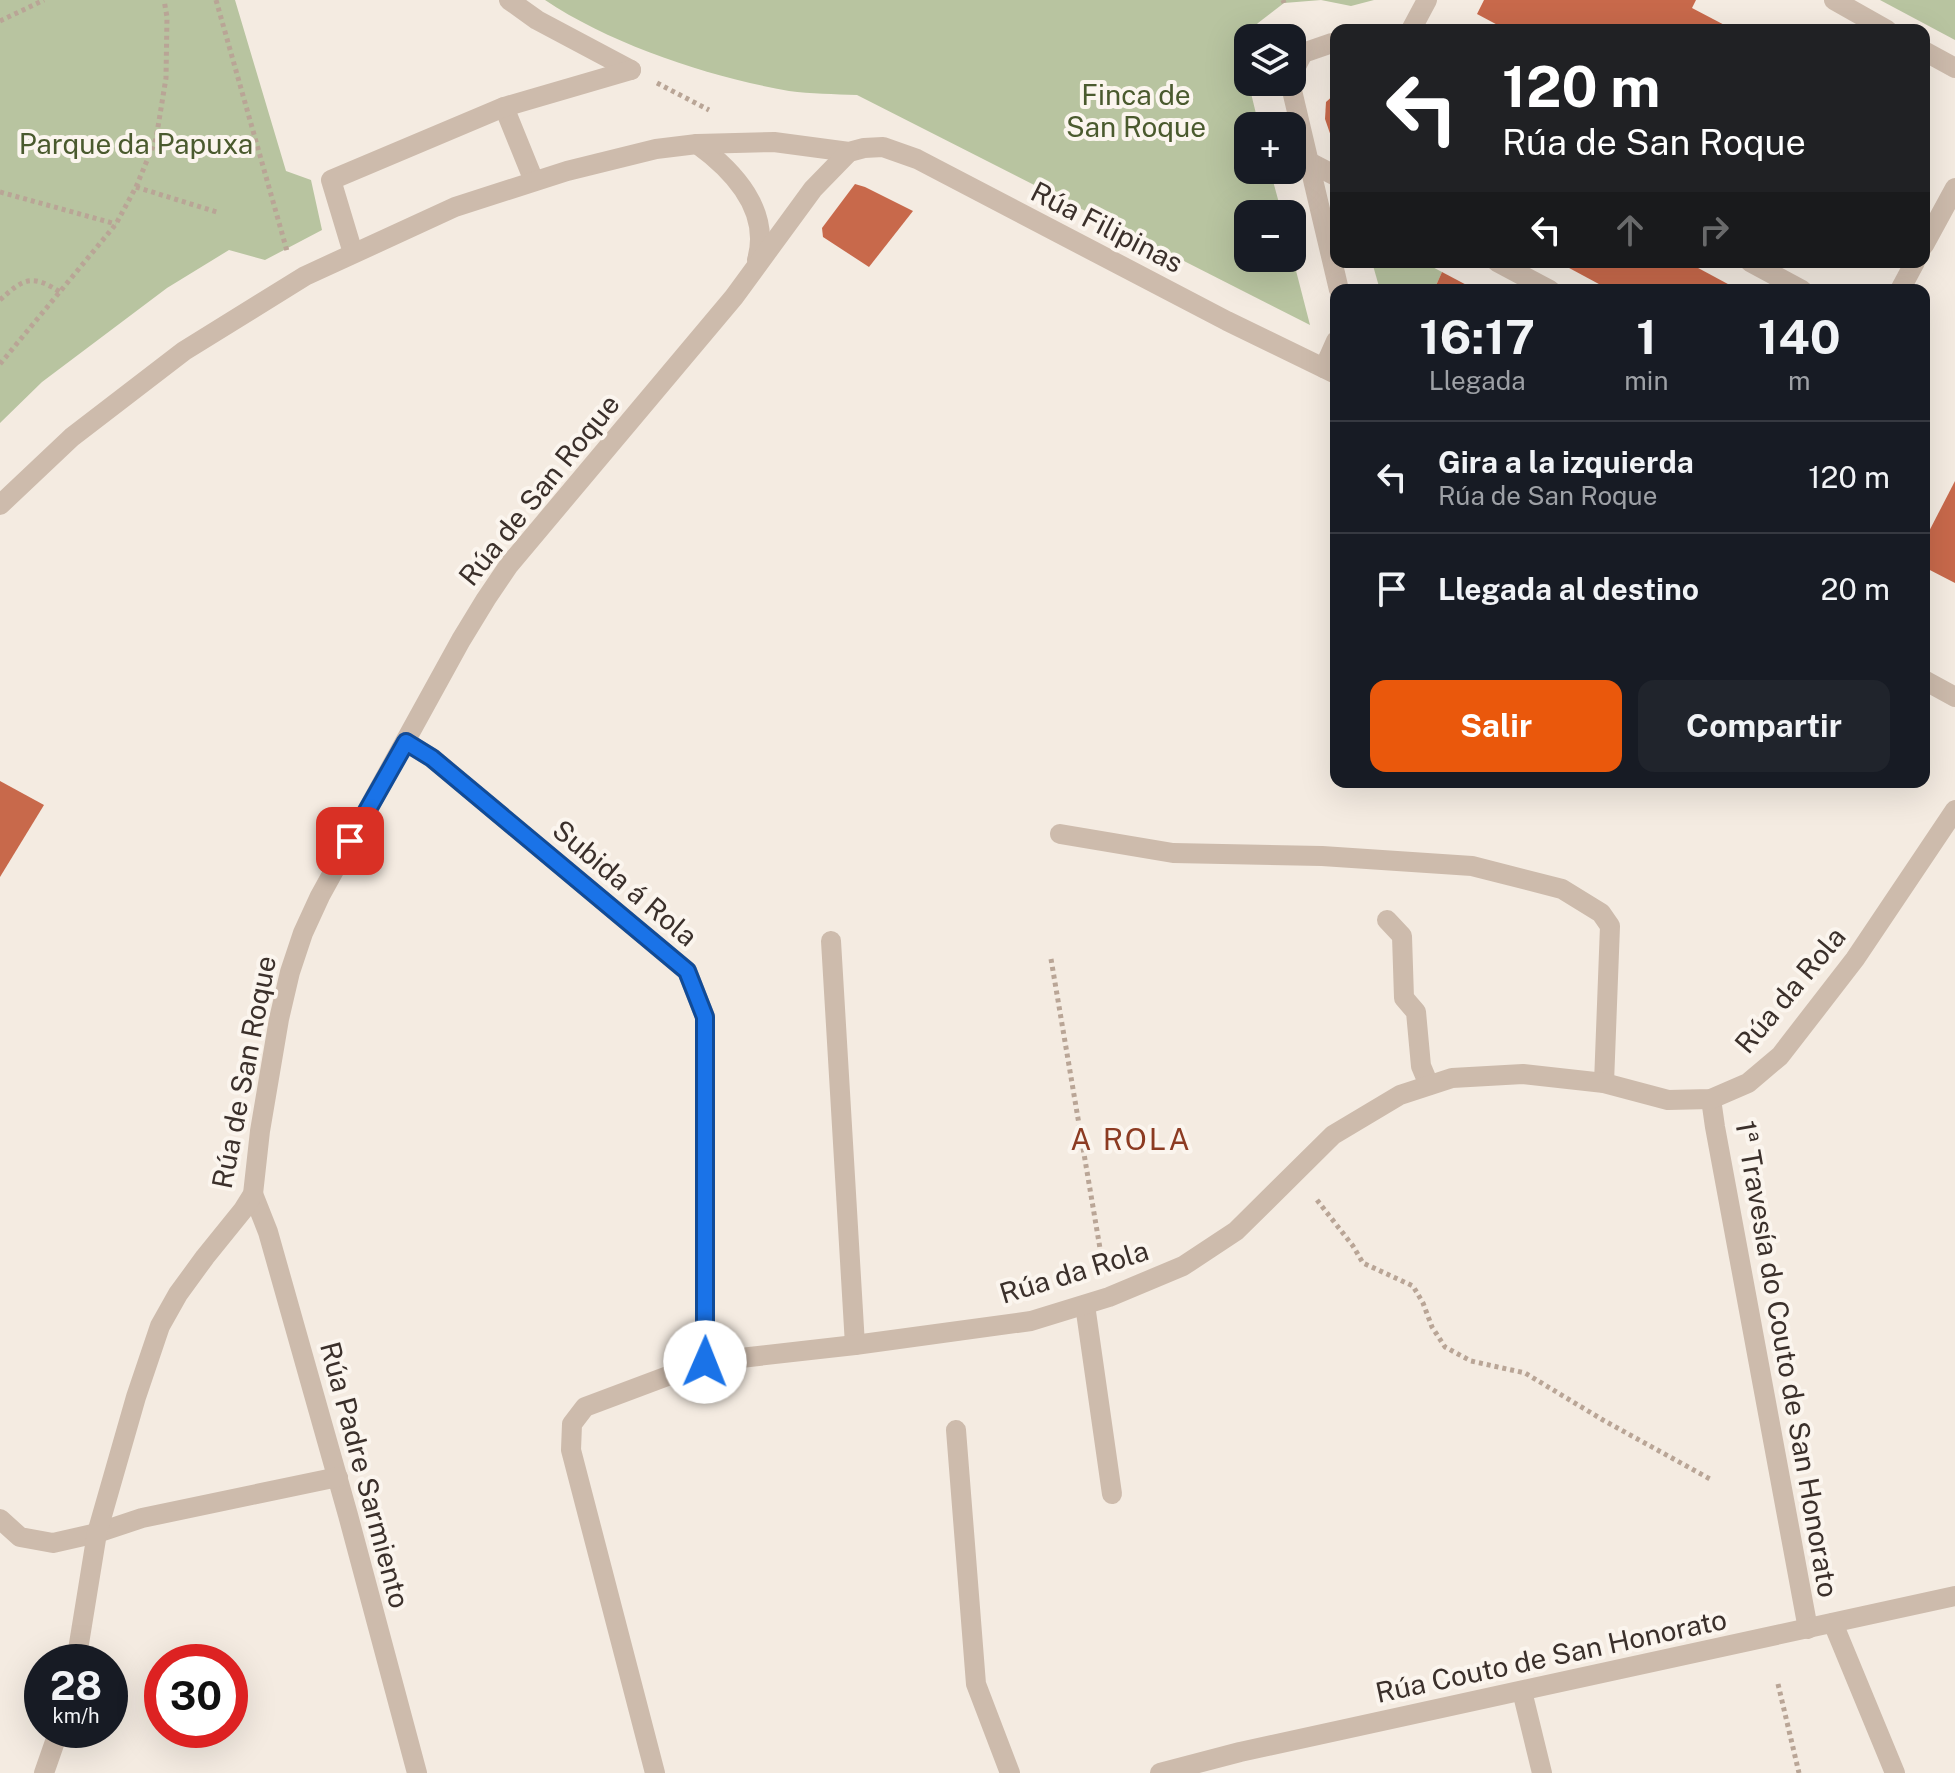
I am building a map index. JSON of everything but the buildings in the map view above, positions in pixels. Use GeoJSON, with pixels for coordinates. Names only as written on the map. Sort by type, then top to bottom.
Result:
{"type":"FeatureCollection","features":[{"type":"Feature","properties":{"kind":"street"},"geometry":{"type":"LineString","coordinates":[[509,0],[537,20],[631,70]]}},
{"type":"Feature","properties":{"kind":"street"},"geometry":{"type":"LineString","coordinates":[[1414,24],[1427,0]]}},
{"type":"Feature","properties":{"kind":"street"},"geometry":{"type":"LineString","coordinates":[[1834,0],[1876,24]]}},
{"type":"Feature","properties":{"kind":"street"},"geometry":{"type":"LineString","coordinates":[[1306,52],[1330,44]]}},
{"type":"Feature","properties":{"kind":"street"},"geometry":{"type":"LineString","coordinates":[[1930,54],[1955,68]]}},
{"type":"Feature","properties":{"kind":"street"},"geometry":{"type":"LineString","coordinates":[[353,253],[331,180],[504,107],[631,70]]}},
{"type":"Feature","properties":{"kind":"street"},"geometry":{"type":"LineString","coordinates":[[1293,96],[1330,252]]}},
{"type":"Feature","properties":{"kind":"street"},"geometry":{"type":"LineString","coordinates":[[504,107],[534,181]]}},
{"type":"Feature","properties":{"kind":"street","name":"Rúa Filipinas"},"geometry":{"type":"LineString","coordinates":[[0,505],[72,437],[184,351],[305,276],[455,207],[534,181],[656,149],[697,144],[774,142],[849,152],[883,147],[917,159],[1227,321],[1330,371]]}},
{"type":"Feature","properties":{"kind":"street"},"geometry":{"type":"LineString","coordinates":[[697,144],[735,177],[750,199],[760,229],[761,248],[756,265]]}},
{"type":"Feature","properties":{"kind":"street","name":"Rúa de San Roque"},"geometry":{"type":"LineString","coordinates":[[79,1644],[97,1533],[160,1326],[178,1294],[253,1194],[263,1107],[279,1019],[294,959],[320,896],[461,640],[509,565],[734,297],[813,189],[849,152]]}},
{"type":"Feature","properties":{"kind":"street"},"geometry":{"type":"LineString","coordinates":[[1309,162],[1330,173]]}},
{"type":"Feature","properties":{"kind":"street"},"geometry":{"type":"LineString","coordinates":[[1930,234],[1955,188]]}},
{"type":"Feature","properties":{"kind":"street"},"geometry":{"type":"LineString","coordinates":[[1508,268],[1539,284]]}},
{"type":"Feature","properties":{"kind":"street"},"geometry":{"type":"LineString","coordinates":[[1761,268],[1791,284]]}},
{"type":"Feature","properties":{"kind":"street"},"geometry":{"type":"LineString","coordinates":[[1930,683],[1955,697]]}},
{"type":"Feature","properties":{"kind":"street","name":"Subida á Rola"},"geometry":{"type":"LineString","coordinates":[[406,742],[432,758],[687,971],[705,1017],[705,1362]]}},
{"type":"Feature","properties":{"kind":"street","name":"Rúa da Rola"},"geometry":{"type":"LineString","coordinates":[[655,1773],[571,1450],[572,1424],[585,1407],[705,1362],[1031,1321],[1109,1297],[1183,1266],[1236,1231],[1333,1135],[1400,1095],[1452,1078],[1523,1074],[1604,1083],[1668,1100],[1711,1099],[1748,1083],[1780,1056],[1855,959],[1955,810]]}},
{"type":"Feature","properties":{"kind":"street"},"geometry":{"type":"LineString","coordinates":[[1060,834],[1173,853],[1322,856],[1472,866],[1562,889],[1601,913],[1610,926],[1604,1083]]}},
{"type":"Feature","properties":{"kind":"street"},"geometry":{"type":"LineString","coordinates":[[1387,920],[1402,936],[1404,998],[1416,1012],[1421,1066],[1429,1085]]}},
{"type":"Feature","properties":{"kind":"street"},"geometry":{"type":"LineString","coordinates":[[831,941],[855,1345]]}},
{"type":"Feature","properties":{"kind":"street","name":"1ª Travesía do Couto de San Honorato"},"geometry":{"type":"LineString","coordinates":[[1711,1099],[1808,1629]]}},
{"type":"Feature","properties":{"kind":"street","name":"Rúa Padre Sarmiento"},"geometry":{"type":"LineString","coordinates":[[253,1194],[268,1232],[338,1477],[417,1773]]}},
{"type":"Feature","properties":{"kind":"street"},"geometry":{"type":"LineString","coordinates":[[1085,1305],[1112,1494]]}},
{"type":"Feature","properties":{"kind":"street"},"geometry":{"type":"LineString","coordinates":[[956,1430],[976,1684],[1010,1773]]}},
{"type":"Feature","properties":{"kind":"street"},"geometry":{"type":"LineString","coordinates":[[0,1519],[20,1537],[53,1543],[142,1518],[338,1477]]}},
{"type":"Feature","properties":{"kind":"street","name":"Rúa Couto de San Honorato"},"geometry":{"type":"LineString","coordinates":[[1160,1773],[1240,1752],[1955,1596]]}},
{"type":"Feature","properties":{"kind":"street"},"geometry":{"type":"LineString","coordinates":[[1833,1623],[1895,1773]]}},
{"type":"Feature","properties":{"kind":"street"},"geometry":{"type":"LineString","coordinates":[[1522,1691],[1542,1773]]}},
{"type":"Feature","properties":{"kind":"street"},"geometry":{"type":"LineString","coordinates":[[44,1773],[53,1748]]}},
{"type":"Feature","properties":{"kind":"path"},"geometry":{"type":"LineString","coordinates":[[0,21],[44,0]]}},
{"type":"Feature","properties":{"kind":"path"},"geometry":{"type":"LineString","coordinates":[[0,364],[116,224],[136,187],[156,139],[166,78],[167,17],[164,0]]}},
{"type":"Feature","properties":{"kind":"path"},"geometry":{"type":"LineString","coordinates":[[216,0],[288,256]]}},
{"type":"Feature","properties":{"kind":"path"},"geometry":{"type":"LineString","coordinates":[[631,70],[709,110]]}},
{"type":"Feature","properties":{"kind":"path"},"geometry":{"type":"LineString","coordinates":[[136,187],[220,213]]}},
{"type":"Feature","properties":{"kind":"path"},"geometry":{"type":"LineString","coordinates":[[0,192],[116,224]]}},
{"type":"Feature","properties":{"kind":"path"},"geometry":{"type":"LineString","coordinates":[[0,300],[17,284],[32,279],[60,292]]}},
{"type":"Feature","properties":{"kind":"path"},"geometry":{"type":"LineString","coordinates":[[1051,959],[1104,1271]]}},
{"type":"Feature","properties":{"kind":"path"},"geometry":{"type":"LineString","coordinates":[[1317,1200],[1363,1263],[1413,1286],[1445,1347],[1471,1361],[1525,1373],[1710,1479]]}},
{"type":"Feature","properties":{"kind":"path"},"geometry":{"type":"LineString","coordinates":[[1778,1684],[1799,1773]]}},
{"type":"Feature","properties":{"kind":"green space","name":"Parque da Papuxa"},"geometry":{"type":"Polygon","coordinates":[[[0,0],[235,0],[286,171],[311,180],[322,230],[265,260],[229,250],[167,288],[42,382],[0,423],[0,0]]]}},
{"type":"Feature","properties":{"kind":"green space","name":"Finca de San Roque"},"geometry":{"type":"Polygon","coordinates":[[[545,0],[1321,0],[1284,3],[1257,24],[1234,24],[1234,96],[1252,96],[1256,112],[1234,112],[1234,184],[1274,184],[1278,200],[1234,200],[1234,272],[1296,272],[1310,325],[857,95],[789,91],[727,77],[631,45],[545,0]]]}},
{"type":"Feature","properties":{"kind":"green space"},"geometry":{"type":"Polygon","coordinates":[[[1321,0],[1374,0],[1351,6],[1321,0]]]}},
{"type":"Feature","properties":{"kind":"green space"},"geometry":{"type":"Polygon","coordinates":[[[1880,0],[1955,0],[1955,40],[1880,0]]]}},
{"type":"Feature","properties":{"kind":"green space"},"geometry":{"type":"Polygon","coordinates":[[[1374,268],[1434,268],[1442,272],[1437,284],[1378,284],[1374,268]]]}},
{"type":"Feature","properties":{"kind":"district","name":"A ROLA"},"geometry":{"type":"Point","coordinates":[1131,1140]}},
{"type":"Feature","properties":{"kind":"route"},"geometry":{"type":"LineString","coordinates":[[350,841],[406,742],[432,758],[687,971],[705,1017],[705,1362]]}}]}
